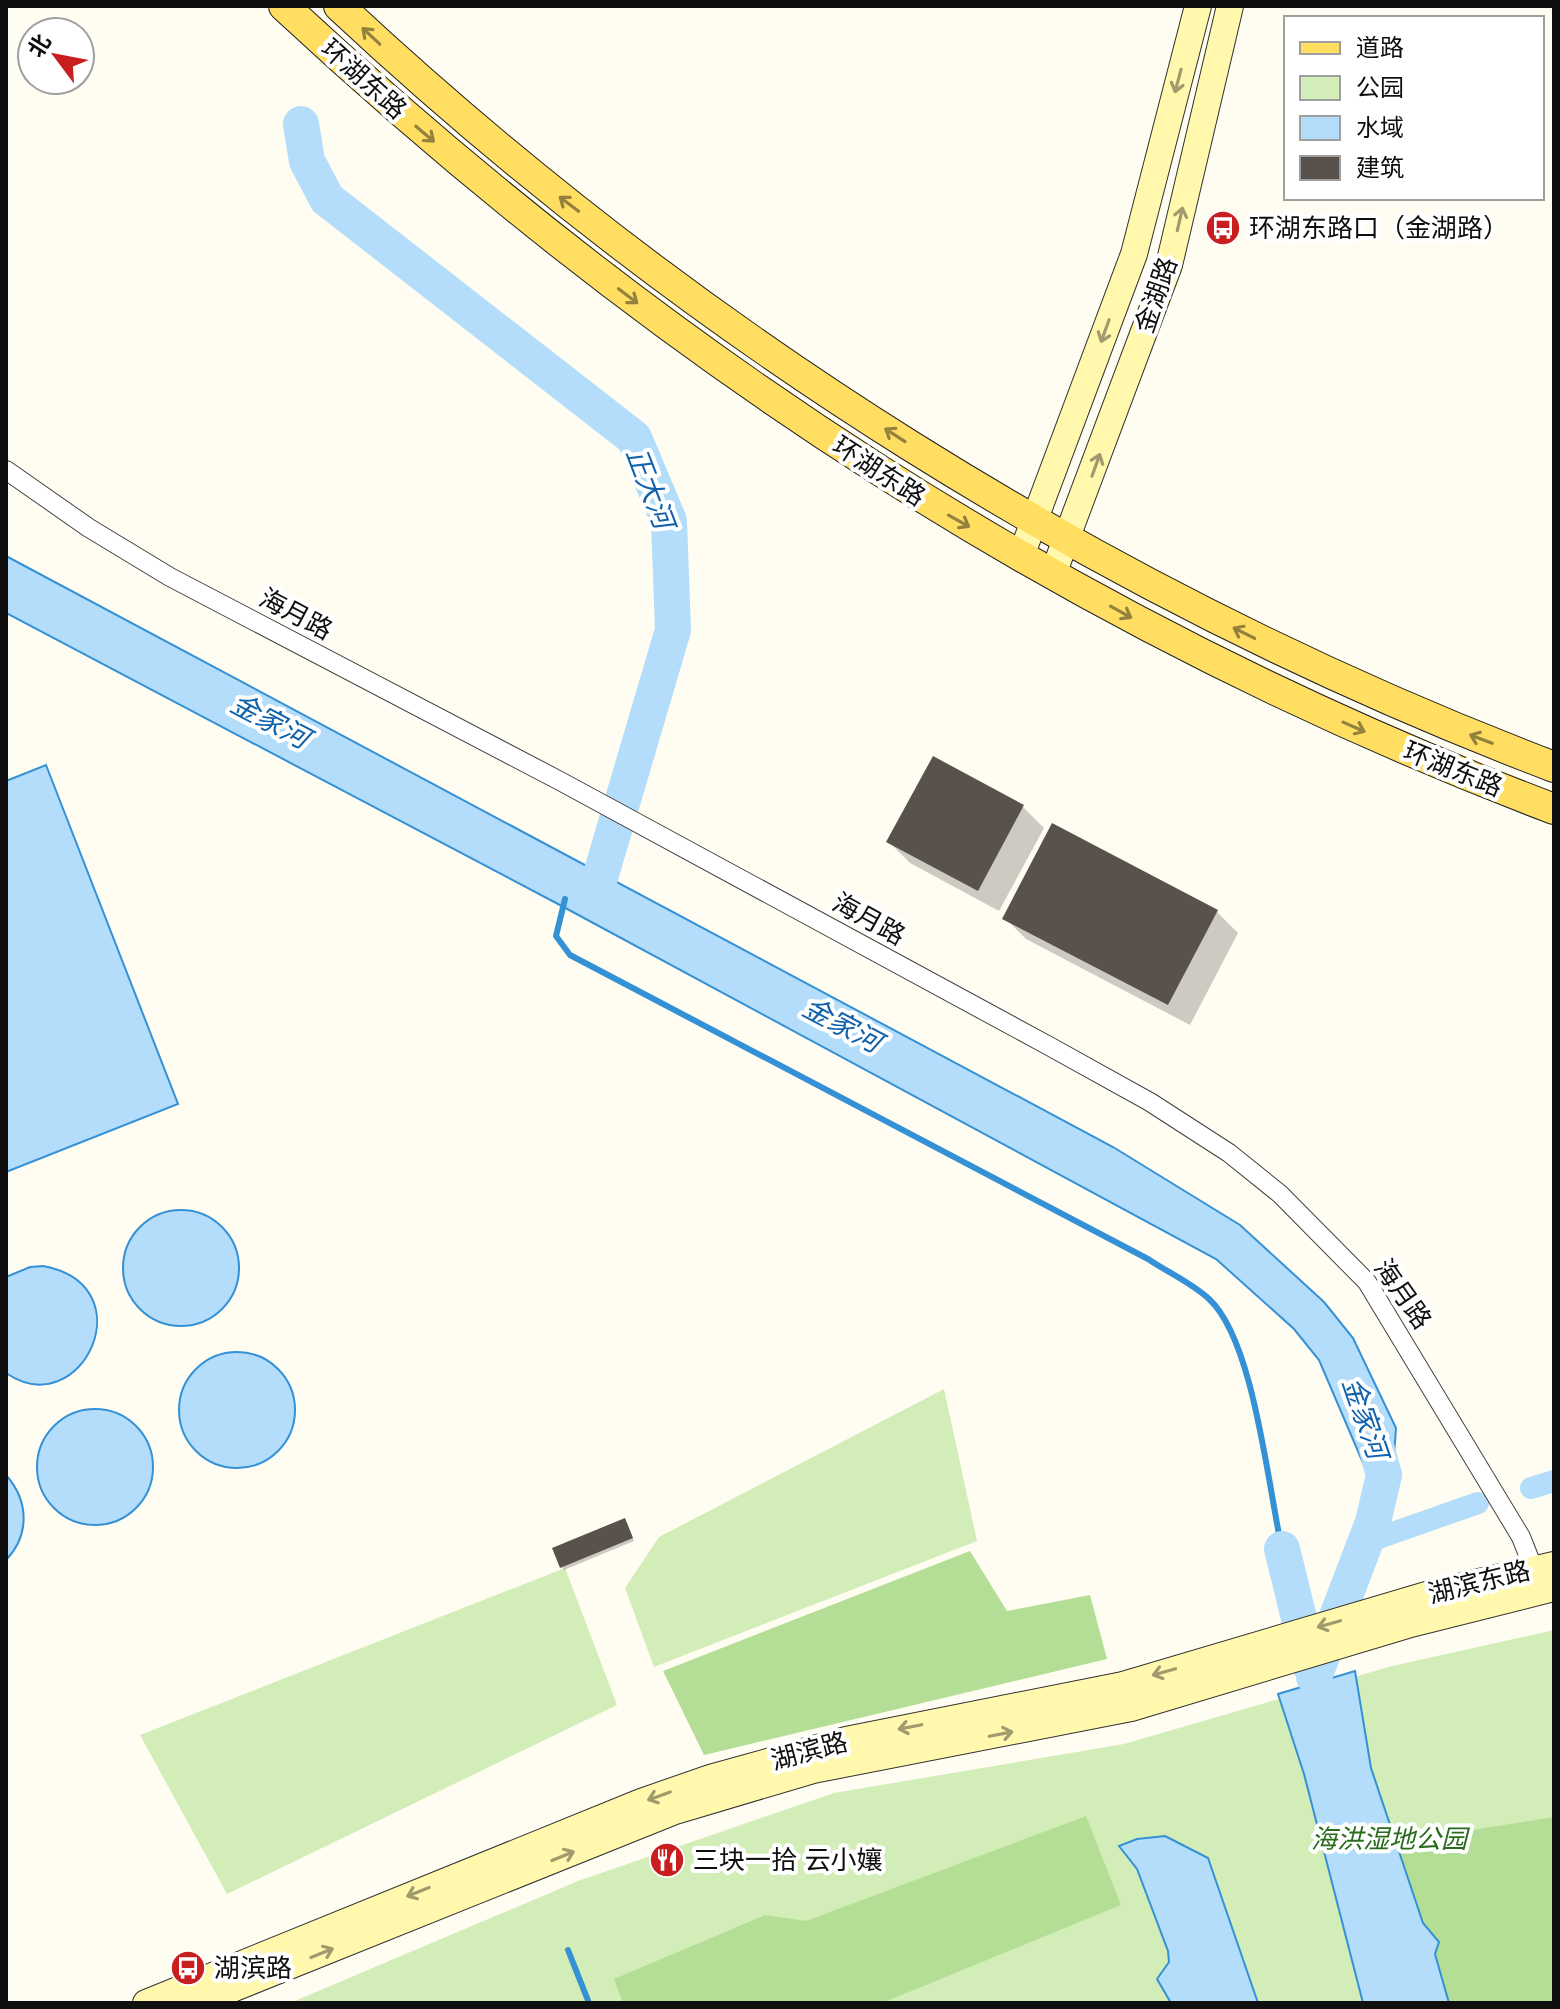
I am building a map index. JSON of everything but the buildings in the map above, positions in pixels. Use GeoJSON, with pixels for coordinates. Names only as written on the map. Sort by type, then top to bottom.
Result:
{"type":"FeatureCollection","features":[{"type":"Feature","properties":{"kind":"main road","name":"环湖东路"},"geometry":{"type":"LineString","coordinates":[[284,6],[390,104],[521,215],[714,361],[919,498],[1154,631],[1289,699],[1457,772],[1554,809]]}},
{"type":"Feature","properties":{"kind":"main road","name":"环湖东路"},"geometry":{"type":"LineString","coordinates":[[339,6],[411,73],[540,182],[731,328],[932,460],[1167,594],[1301,662],[1467,734],[1554,767]]}},
{"type":"Feature","properties":{"kind":"main road","name":"金湖路"},"geometry":{"type":"LineString","coordinates":[[1021,556],[1134,254],[1198,6]]}},
{"type":"Feature","properties":{"kind":"main road","name":"金湖路"},"geometry":{"type":"LineString","coordinates":[[1053,574],[1169,265],[1230,6]]}},
{"type":"Feature","properties":{"kind":"main road","name":"湖滨东路"},"geometry":{"type":"LineString","coordinates":[[1405,1614],[1546,1578]]}},
{"type":"Feature","properties":{"kind":"main road","name":"湖滨路"},"geometry":{"type":"LineString","coordinates":[[146,2003],[626,1808],[710,1778],[846,1740],[1246,1661],[1405,1614]]}},
{"type":"Feature","properties":{"kind":"main road","name":"湖滨路"},"geometry":{"type":"LineString","coordinates":[[197,2003],[675,1811],[813,1770],[1131,1708],[1246,1661]]}},
{"type":"Feature","properties":{"kind":"street","name":"海月路"},"geometry":{"type":"LineString","coordinates":[[6,470],[170,577],[560,781],[1150,1102],[1229,1153],[1280,1194],[1367,1282],[1430,1381],[1546,1578]]}},
{"type":"Feature","properties":{"kind":"green space"},"geometry":{"type":"Polygon","coordinates":[[[944,1389],[977,1541],[654,1667],[625,1588],[659,1537],[944,1389]]]}},
{"type":"Feature","properties":{"kind":"green space"},"geometry":{"type":"Polygon","coordinates":[[[970,1551],[1007,1611],[1090,1595],[1107,1659],[704,1755],[663,1671],[970,1551]]]}},
{"type":"Feature","properties":{"kind":"green space"},"geometry":{"type":"Polygon","coordinates":[[[565,1568],[617,1705],[227,1894],[140,1735],[565,1568]]]}},
{"type":"Feature","properties":{"kind":"green space","name":"海洪湿地公园"},"geometry":{"type":"Polygon","coordinates":[[[1554,1630],[1554,2003],[290,2003],[578,1881],[834,1793],[1124,1744],[1392,1666],[1554,1630]]]}},
{"type":"Feature","properties":{"kind":"green space"},"geometry":{"type":"Polygon","coordinates":[[[1086,1816],[1121,1905],[882,2003],[623,2003],[614,1979],[765,1915],[806,1921],[1086,1816]]]}},
{"type":"Feature","properties":{"kind":"green space"},"geometry":{"type":"Polygon","coordinates":[[[1554,1817],[1554,2003],[1449,2003],[1435,1954],[1439,1942],[1423,1923],[1396,1842],[1554,1817]]]}},
{"type":"Feature","properties":{"kind":"water"},"geometry":{"type":"Polygon","coordinates":[[[6,556],[1113,1147],[1240,1225],[1324,1302],[1353,1338],[1396,1428],[1392,1484],[1369,1477],[1319,1360],[1294,1329],[1216,1259],[558,904],[6,613],[6,556]]]}},
{"type":"Feature","properties":{"kind":"water"},"geometry":{"type":"Polygon","coordinates":[[[46,765],[178,1104],[6,1172],[6,781],[46,765]]]}},
{"type":"Feature","properties":{"kind":"water"},"geometry":{"type":"Polygon","coordinates":[[[181,1210],[203,1214],[222,1227],[235,1246],[239,1268],[235,1290],[222,1309],[203,1322],[181,1326],[159,1322],[140,1309],[127,1290],[123,1268],[127,1246],[140,1227],[159,1214],[181,1210]]]}},
{"type":"Feature","properties":{"kind":"water"},"geometry":{"type":"Polygon","coordinates":[[[43,1266],[74,1278],[92,1298],[97,1322],[92,1346],[79,1367],[58,1381],[34,1384],[6,1373],[6,1277],[30,1267],[43,1266]]]}},
{"type":"Feature","properties":{"kind":"water"},"geometry":{"type":"Polygon","coordinates":[[[237,1352],[259,1356],[278,1369],[291,1388],[295,1410],[291,1432],[278,1451],[259,1464],[237,1468],[215,1464],[196,1451],[183,1432],[179,1410],[183,1388],[196,1369],[215,1356],[237,1352]]]}},
{"type":"Feature","properties":{"kind":"water"},"geometry":{"type":"Polygon","coordinates":[[[95,1409],[117,1413],[136,1426],[149,1445],[153,1467],[149,1489],[136,1508],[117,1521],[95,1525],[73,1521],[54,1508],[41,1489],[37,1467],[41,1445],[54,1426],[73,1413],[95,1409]]]}},
{"type":"Feature","properties":{"kind":"water"},"geometry":{"type":"Polygon","coordinates":[[[6,1475],[19,1496],[24,1518],[19,1540],[6,1560],[6,1475]]]}},
{"type":"Feature","properties":{"kind":"water"},"geometry":{"type":"Polygon","coordinates":[[[1355,1671],[1371,1768],[1423,1923],[1439,1942],[1435,1954],[1449,2003],[1363,2003],[1304,1774],[1278,1694],[1355,1671]]]}},
{"type":"Feature","properties":{"kind":"water"},"geometry":{"type":"Polygon","coordinates":[[[1165,1836],[1208,1858],[1258,2003],[1171,2003],[1157,1979],[1169,1962],[1168,1951],[1137,1869],[1119,1846],[1137,1839],[1165,1836]]]}},
{"type":"Feature","properties":{"kind":"waterway","name":"正大河"},"geometry":{"type":"LineString","coordinates":[[301,124],[307,161],[327,199],[634,438],[669,521],[673,630],[594,898]]}},
{"type":"Feature","properties":{"kind":"waterway"},"geometry":{"type":"LineString","coordinates":[[565,899],[556,936],[570,955],[1148,1259],[1209,1299],[1224,1319],[1248,1380],[1282,1549]]}},
{"type":"Feature","properties":{"kind":"waterway","name":"金家河"},"geometry":{"type":"LineString","coordinates":[[1314,1677],[1373,1522],[1384,1475],[1373,1435]]}},
{"type":"Feature","properties":{"kind":"waterway"},"geometry":{"type":"LineString","coordinates":[[1531,1488],[1554,1481]]}},
{"type":"Feature","properties":{"kind":"waterway"},"geometry":{"type":"LineString","coordinates":[[1367,1542],[1478,1503]]}},
{"type":"Feature","properties":{"kind":"waterway","name":"金家河"},"geometry":{"type":"LineString","coordinates":[[1282,1549],[1311,1667]]}},
{"type":"Feature","properties":{"kind":"waterway"},"geometry":{"type":"LineString","coordinates":[[568,1950],[589,2003]]}},
{"type":"Feature","properties":{"kind":"place","name":"环湖东路口（金湖路）"},"geometry":{"type":"Point","coordinates":[1223,228]}},
{"type":"Feature","properties":{"kind":"place","name":"三块一拾 云小孃"},"geometry":{"type":"Point","coordinates":[667,1860]}},
{"type":"Feature","properties":{"kind":"place","name":"湖滨路"},"geometry":{"type":"Point","coordinates":[188,1968]}}]}
